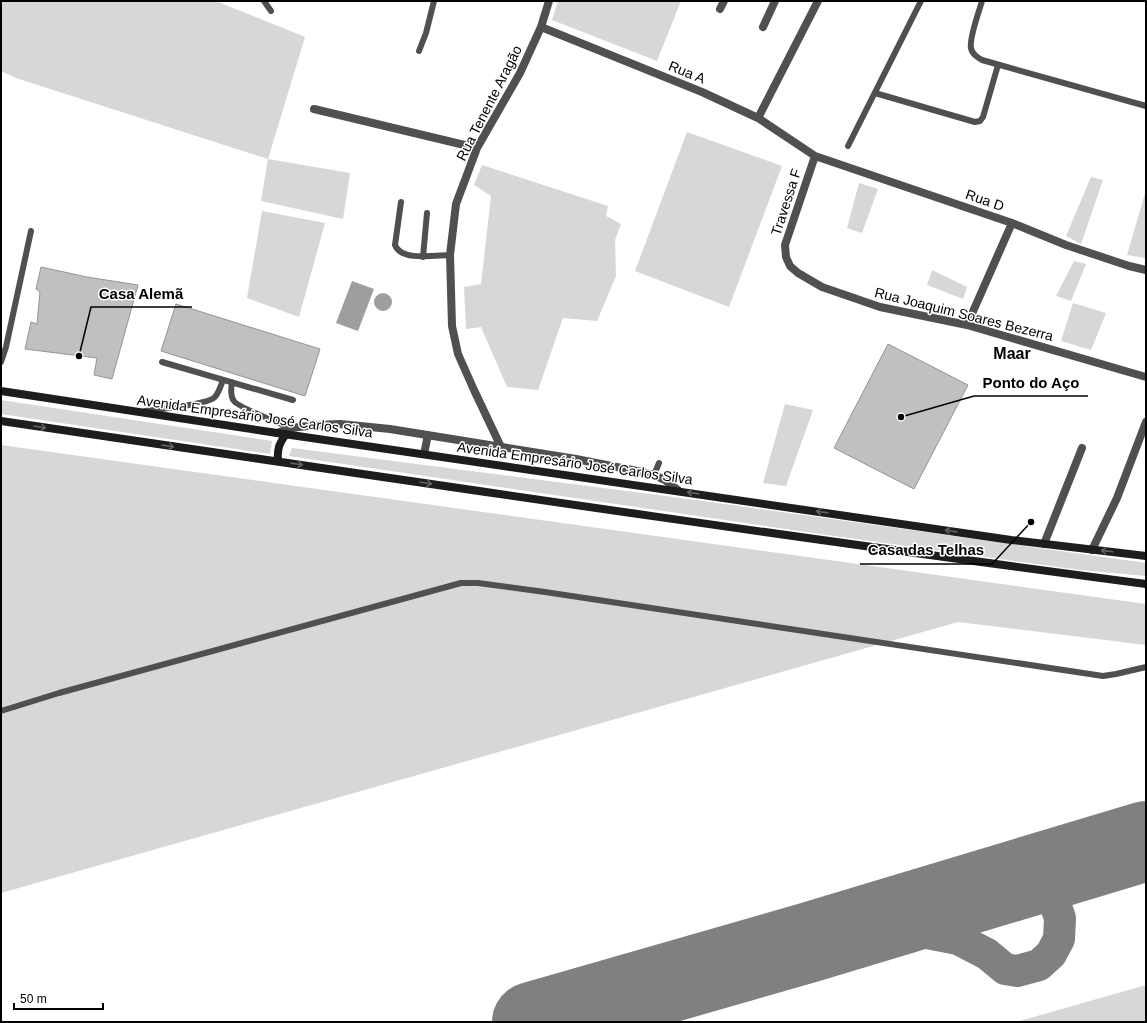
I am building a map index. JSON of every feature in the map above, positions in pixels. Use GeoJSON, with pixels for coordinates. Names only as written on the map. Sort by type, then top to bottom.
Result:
{"type":"FeatureCollection","features":[{"type":"Feature","properties":{"kind":"main road","name":"Avenida Empresário José Carlos Silva"},"geometry":{"type":"LineString","coordinates":[[1,391],[277,433],[289,431],[424,454],[1044,544],[1146,556]]}},
{"type":"Feature","properties":{"kind":"main road"},"geometry":{"type":"LineString","coordinates":[[1,421],[722,527],[1146,584]]}},
{"type":"Feature","properties":{"kind":"main road"},"geometry":{"type":"LineString","coordinates":[[278,462],[277,452],[281,441],[289,431]]}},
{"type":"Feature","properties":{"kind":"street","name":"Rua Tenente Aragão"},"geometry":{"type":"LineString","coordinates":[[501,447],[458,354],[452,326],[450,255],[456,204],[477,148],[520,73],[541,27],[550,1]]}},
{"type":"Feature","properties":{"kind":"street"},"geometry":{"type":"LineString","coordinates":[[720,9],[724,1]]}},
{"type":"Feature","properties":{"kind":"street"},"geometry":{"type":"LineString","coordinates":[[763,27],[775,1]]}},
{"type":"Feature","properties":{"kind":"street"},"geometry":{"type":"LineString","coordinates":[[758,118],[818,1]]}},
{"type":"Feature","properties":{"kind":"street","name":"Rua A"},"geometry":{"type":"LineString","coordinates":[[541,27],[702,92],[758,118],[815,156]]}},
{"type":"Feature","properties":{"kind":"street"},"geometry":{"type":"LineString","coordinates":[[314,109],[477,148]]}},
{"type":"Feature","properties":{"kind":"street","name":"Rua D"},"geometry":{"type":"LineString","coordinates":[[815,156],[1012,223],[1066,245],[1129,266],[1146,270]]}},
{"type":"Feature","properties":{"kind":"street","name":"Travessa F"},"geometry":{"type":"LineString","coordinates":[[786,257],[785,245],[815,156]]}},
{"type":"Feature","properties":{"kind":"street"},"geometry":{"type":"LineString","coordinates":[[967,325],[1012,223]]}},
{"type":"Feature","properties":{"kind":"street","name":"Rua Joaquim Soares Bezerra"},"geometry":{"type":"LineString","coordinates":[[786,257],[790,266],[798,273],[822,287],[880,307],[967,325],[1146,377]]}},
{"type":"Feature","properties":{"kind":"street"},"geometry":{"type":"LineString","coordinates":[[1092,550],[1117,498],[1146,422]]}},
{"type":"Feature","properties":{"kind":"street"},"geometry":{"type":"LineString","coordinates":[[289,431],[316,425],[340,424],[390,429],[576,459],[654,475],[665,480],[679,491]]}},
{"type":"Feature","properties":{"kind":"street"},"geometry":{"type":"LineString","coordinates":[[424,454],[428,435]]}},
{"type":"Feature","properties":{"kind":"street"},"geometry":{"type":"LineString","coordinates":[[1044,544],[1082,448]]}},
{"type":"Feature","properties":{"kind":"lane"},"geometry":{"type":"LineString","coordinates":[[264,1],[271,11]]}},
{"type":"Feature","properties":{"kind":"lane"},"geometry":{"type":"LineString","coordinates":[[419,51],[426,33],[434,1]]}},
{"type":"Feature","properties":{"kind":"lane"},"geometry":{"type":"LineString","coordinates":[[848,146],[921,1]]}},
{"type":"Feature","properties":{"kind":"lane"},"geometry":{"type":"LineString","coordinates":[[982,1],[971,42],[971,50],[975,56],[998,65],[1146,106]]}},
{"type":"Feature","properties":{"kind":"lane"},"geometry":{"type":"LineString","coordinates":[[875,93],[975,122],[980,121],[983,116],[998,65]]}},
{"type":"Feature","properties":{"kind":"lane"},"geometry":{"type":"LineString","coordinates":[[401,202],[396,248],[410,255],[423,257],[450,255]]}},
{"type":"Feature","properties":{"kind":"lane"},"geometry":{"type":"LineString","coordinates":[[423,257],[427,213]]}},
{"type":"Feature","properties":{"kind":"lane"},"geometry":{"type":"LineString","coordinates":[[1,362],[6,347],[31,231]]}},
{"type":"Feature","properties":{"kind":"lane"},"geometry":{"type":"LineString","coordinates":[[162,362],[293,400]]}},
{"type":"Feature","properties":{"kind":"lane"},"geometry":{"type":"LineString","coordinates":[[138,412],[200,403],[210,400],[215,397],[222,380]]}},
{"type":"Feature","properties":{"kind":"lane"},"geometry":{"type":"LineString","coordinates":[[232,382],[232,397],[234,402],[239,407],[267,417],[289,431]]}},
{"type":"Feature","properties":{"kind":"lane"},"geometry":{"type":"LineString","coordinates":[[654,475],[660,463]]}},
{"type":"Feature","properties":{"kind":"lane"},"geometry":{"type":"LineString","coordinates":[[1,711],[75,689],[461,583],[478,583],[553,593],[1103,676],[1146,666]]}},
{"type":"Feature","properties":{"kind":"shaded area"},"geometry":{"type":"Polygon","coordinates":[[[1,1],[216,1],[305,37],[268,159],[16,78],[1,71],[1,1]]]}},
{"type":"Feature","properties":{"kind":"shaded area"},"geometry":{"type":"Polygon","coordinates":[[[558,1],[681,1],[657,61],[552,20],[558,1]]]}},
{"type":"Feature","properties":{"kind":"shaded area"},"geometry":{"type":"Polygon","coordinates":[[[687,132],[782,166],[729,307],[635,271],[687,132]]]}},
{"type":"Feature","properties":{"kind":"shaded area"},"geometry":{"type":"Polygon","coordinates":[[[268,159],[350,173],[343,219],[261,201],[268,159]]]}},
{"type":"Feature","properties":{"kind":"shaded area"},"geometry":{"type":"Polygon","coordinates":[[[482,165],[608,206],[606,216],[621,224],[615,240],[616,276],[597,321],[563,318],[538,390],[507,387],[481,327],[466,329],[464,287],[481,284],[491,196],[474,185],[482,165]]]}},
{"type":"Feature","properties":{"kind":"shaded area"},"geometry":{"type":"Polygon","coordinates":[[[1091,177],[1103,180],[1081,244],[1066,236],[1091,177]]]}},
{"type":"Feature","properties":{"kind":"shaded area"},"geometry":{"type":"Polygon","coordinates":[[[859,183],[878,189],[862,233],[847,228],[859,183]]]}},
{"type":"Feature","properties":{"kind":"shaded area"},"geometry":{"type":"Polygon","coordinates":[[[1146,190],[1146,258],[1127,255],[1146,190]]]}},
{"type":"Feature","properties":{"kind":"shaded area"},"geometry":{"type":"Polygon","coordinates":[[[262,211],[325,223],[299,317],[247,298],[262,211]]]}},
{"type":"Feature","properties":{"kind":"shaded area"},"geometry":{"type":"Polygon","coordinates":[[[1074,261],[1086,264],[1071,301],[1056,296],[1074,261]]]}},
{"type":"Feature","properties":{"kind":"shaded area"},"geometry":{"type":"Polygon","coordinates":[[[932,270],[967,287],[963,299],[927,285],[932,270]]]}},
{"type":"Feature","properties":{"kind":"shaded area"},"geometry":{"type":"Polygon","coordinates":[[[352,281],[374,289],[358,331],[336,323],[352,281]]]}},
{"type":"Feature","properties":{"kind":"shaded area"},"geometry":{"type":"Polygon","coordinates":[[[383,293],[389,296],[392,302],[389,308],[383,311],[377,308],[374,302],[377,296],[383,293]]]}},
{"type":"Feature","properties":{"kind":"shaded area"},"geometry":{"type":"Polygon","coordinates":[[[1073,303],[1106,313],[1091,350],[1061,341],[1073,303]]]}},
{"type":"Feature","properties":{"kind":"shaded area"},"geometry":{"type":"Polygon","coordinates":[[[1,400],[272,441],[270,454],[1,414],[1,400]]]}},
{"type":"Feature","properties":{"kind":"shaded area"},"geometry":{"type":"Polygon","coordinates":[[[785,404],[813,410],[786,486],[763,483],[785,404]]]}},
{"type":"Feature","properties":{"kind":"shaded area"},"geometry":{"type":"Polygon","coordinates":[[[1,445],[1146,604],[1146,645],[958,622],[1,893],[1,445]]]}},
{"type":"Feature","properties":{"kind":"shaded area"},"geometry":{"type":"Polygon","coordinates":[[[292,448],[681,498],[1146,563],[1146,576],[1080,570],[820,534],[289,456],[292,448]]]}},
{"type":"Feature","properties":{"kind":"shaded area"},"geometry":{"type":"Polygon","coordinates":[[[1146,985],[1146,1022],[1016,1022],[1146,985]]]}},
{"type":"Feature","properties":{"kind":"building"},"geometry":{"type":"Polygon","coordinates":[[[41,267],[87,277],[138,285],[112,379],[94,375],[97,358],[25,349],[31,322],[37,324],[40,292],[36,289],[41,267]]]}},
{"type":"Feature","properties":{"kind":"building"},"geometry":{"type":"Polygon","coordinates":[[[176,304],[320,349],[305,396],[161,351],[176,304]]]}},
{"type":"Feature","properties":{"kind":"building"},"geometry":{"type":"Polygon","coordinates":[[[888,344],[968,385],[914,489],[834,448],[888,344]]]}},
{"type":"Feature","properties":{"kind":"taxiway"},"geometry":{"type":"LineString","coordinates":[[807,943],[851,934],[927,933],[958,939],[987,954],[1005,969],[1017,971],[1039,965],[1051,954],[1059,939],[1060,918],[1054,901],[1030,888],[1002,884]]}},
{"type":"Feature","properties":{"kind":"runway"},"geometry":{"type":"LineString","coordinates":[[532,1022],[807,943],[1146,841]]}},
{"type":"Feature","properties":{"kind":"place","name":"Casa Alemã"},"geometry":{"type":"Point","coordinates":[79,356]}},
{"type":"Feature","properties":{"kind":"place","name":"Ponto do Aço"},"geometry":{"type":"Point","coordinates":[901,417]}},
{"type":"Feature","properties":{"kind":"place","name":"Casa das Telhas"},"geometry":{"type":"Point","coordinates":[1031,522]}},
{"type":"Feature","properties":{"kind":"district","name":"Maar"},"geometry":{"type":"Point","coordinates":[1012,353]}}]}
